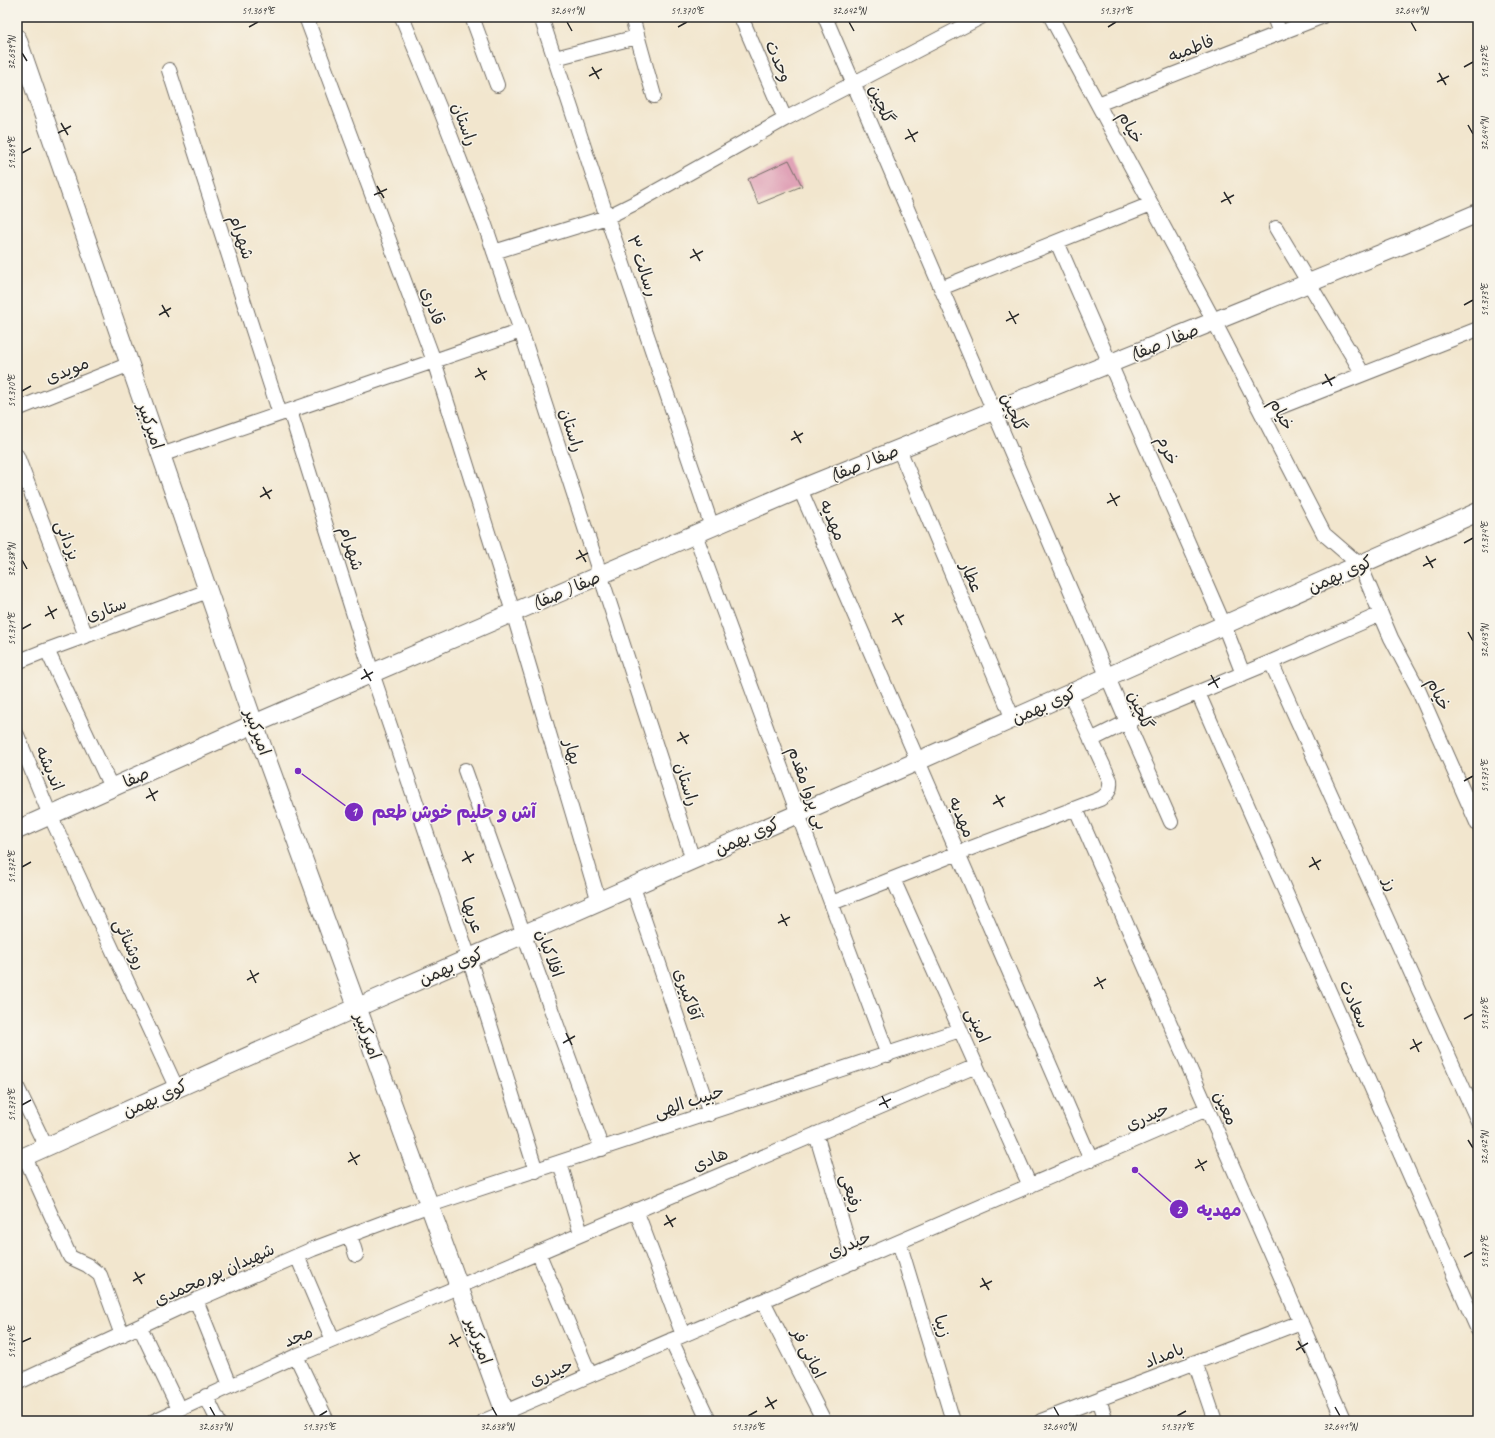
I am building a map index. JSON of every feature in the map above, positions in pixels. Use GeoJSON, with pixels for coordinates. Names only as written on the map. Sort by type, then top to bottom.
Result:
{"type":"FeatureCollection","features":[{"type":"Feature","properties":{"kind":"street","name":"قادری"},"geometry":{"type":"LineString","coordinates":[[306,17],[434,361],[513,612]]}},
{"type":"Feature","properties":{"kind":"street","name":"راستان"},"geometry":{"type":"LineString","coordinates":[[402,17],[445,121],[494,252],[693,860]]}},
{"type":"Feature","properties":{"kind":"street"},"geometry":{"type":"LineString","coordinates":[[472,17],[497,85]]}},
{"type":"Feature","properties":{"kind":"street","name":"رسالت ۳"},"geometry":{"type":"LineString","coordinates":[[541,17],[712,526]]}},
{"type":"Feature","properties":{"kind":"street"},"geometry":{"type":"LineString","coordinates":[[632,17],[654,96]]}},
{"type":"Feature","properties":{"kind":"street","name":"وحدت"},"geometry":{"type":"LineString","coordinates":[[741,17],[785,119]]}},
{"type":"Feature","properties":{"kind":"street","name":"گلچین"},"geometry":{"type":"LineString","coordinates":[[825,17],[1126,722],[1171,822]]}},
{"type":"Feature","properties":{"kind":"street"},"geometry":{"type":"LineString","coordinates":[[494,252],[607,216],[637,202],[853,82],[981,17]]}},
{"type":"Feature","properties":{"kind":"street","name":"خیام"},"geometry":{"type":"LineString","coordinates":[[1051,17],[1214,321],[1324,534],[1360,565],[1391,638],[1416,687],[1478,825]]}},
{"type":"Feature","properties":{"kind":"street"},"geometry":{"type":"LineString","coordinates":[[1274,17],[1280,33]]}},
{"type":"Feature","properties":{"kind":"street","name":"فاطمیه"},"geometry":{"type":"LineString","coordinates":[[1098,104],[1320,17]]}},
{"type":"Feature","properties":{"kind":"street"},"geometry":{"type":"LineString","coordinates":[[555,58],[637,37]]}},
{"type":"Feature","properties":{"kind":"street","name":"امیرکبیر"},"geometry":{"type":"LineString","coordinates":[[17,38],[254,724],[507,1416]]}},
{"type":"Feature","properties":{"kind":"street","name":"شهرام"},"geometry":{"type":"LineString","coordinates":[[169,70],[372,673]]}},
{"type":"Feature","properties":{"kind":"street"},"geometry":{"type":"LineString","coordinates":[[941,288],[1151,204]]}},
{"type":"Feature","properties":{"kind":"street","name":"صفا ( صفا)"},"geometry":{"type":"LineString","coordinates":[[254,724],[800,488],[1309,283],[1478,213]]}},
{"type":"Feature","properties":{"kind":"street"},"geometry":{"type":"LineString","coordinates":[[1276,228],[1363,374]]}},
{"type":"Feature","properties":{"kind":"street","name":"خرم"},"geometry":{"type":"LineString","coordinates":[[1057,242],[1224,625],[1243,674]]}},
{"type":"Feature","properties":{"kind":"street"},"geometry":{"type":"LineString","coordinates":[[1262,414],[1478,329]]}},
{"type":"Feature","properties":{"kind":"street"},"geometry":{"type":"LineString","coordinates":[[162,455],[521,331]]}},
{"type":"Feature","properties":{"kind":"street","name":"مویدی"},"geometry":{"type":"LineString","coordinates":[[17,409],[130,364]]}},
{"type":"Feature","properties":{"kind":"street","name":"عطار"},"geometry":{"type":"LineString","coordinates":[[899,449],[1012,719]]}},
{"type":"Feature","properties":{"kind":"street","name":"یزدانی"},"geometry":{"type":"LineString","coordinates":[[17,456],[86,636]]}},
{"type":"Feature","properties":{"kind":"street","name":"مهدیه"},"geometry":{"type":"LineString","coordinates":[[800,488],[1091,1160]]}},
{"type":"Feature","properties":{"kind":"street","name":"کوی بهمن"},"geometry":{"type":"LineString","coordinates":[[21,1158],[358,1007],[1070,694],[1478,512]]}},
{"type":"Feature","properties":{"kind":"street","name":"بی پروا مقدم"},"geometry":{"type":"LineString","coordinates":[[695,534],[888,1055]]}},
{"type":"Feature","properties":{"kind":"street","name":"ستاری"},"geometry":{"type":"LineString","coordinates":[[17,662],[208,591]]}},
{"type":"Feature","properties":{"kind":"street","name":"بهار"},"geometry":{"type":"LineString","coordinates":[[513,612],[599,902]]}},
{"type":"Feature","properties":{"kind":"street"},"geometry":{"type":"LineString","coordinates":[[1091,740],[1126,722],[1243,674],[1381,614]]}},
{"type":"Feature","properties":{"kind":"street"},"geometry":{"type":"LineString","coordinates":[[47,650],[111,788]]}},
{"type":"Feature","properties":{"kind":"street","name":"رز"},"geometry":{"type":"LineString","coordinates":[[1271,662],[1478,1121]]}},
{"type":"Feature","properties":{"kind":"street","name":"عربها"},"geometry":{"type":"LineString","coordinates":[[372,673],[469,958],[536,1171]]}},
{"type":"Feature","properties":{"kind":"street","name":"سعادت"},"geometry":{"type":"LineString","coordinates":[[1198,693],[1478,1330]]}},
{"type":"Feature","properties":{"kind":"street"},"geometry":{"type":"LineString","coordinates":[[832,904],[958,853],[1076,809],[1100,799],[1107,794],[1111,787],[1110,780],[1070,694]]}},
{"type":"Feature","properties":{"kind":"street","name":"صفا"},"geometry":{"type":"LineString","coordinates":[[17,830],[254,724]]}},
{"type":"Feature","properties":{"kind":"street","name":"اندیشه"},"geometry":{"type":"LineString","coordinates":[[17,735],[50,815]]}},
{"type":"Feature","properties":{"kind":"street","name":"افلاکیان"},"geometry":{"type":"LineString","coordinates":[[465,770],[602,1149]]}},
{"type":"Feature","properties":{"kind":"street","name":"معین"},"geometry":{"type":"LineString","coordinates":[[1076,809],[1344,1421]]}},
{"type":"Feature","properties":{"kind":"street","name":"روشنائی"},"geometry":{"type":"LineString","coordinates":[[50,815],[177,1088]]}},
{"type":"Feature","properties":{"kind":"street","name":"امینی"},"geometry":{"type":"LineString","coordinates":[[893,879],[1030,1186]]}},
{"type":"Feature","properties":{"kind":"street","name":"آقاکبیری"},"geometry":{"type":"LineString","coordinates":[[633,887],[710,1114]]}},
{"type":"Feature","properties":{"kind":"street","name":"حبیب الهی"},"geometry":{"type":"LineString","coordinates":[[430,1206],[960,1030]]}},
{"type":"Feature","properties":{"kind":"street","name":"هادی"},"geometry":{"type":"LineString","coordinates":[[459,1286],[976,1066]]}},
{"type":"Feature","properties":{"kind":"street"},"geometry":{"type":"LineString","coordinates":[[17,1087],[46,1147]]}},
{"type":"Feature","properties":{"kind":"street","name":"حیدری"},"geometry":{"type":"LineString","coordinates":[[484,1421],[507,1416],[590,1375],[1207,1109]]}},
{"type":"Feature","properties":{"kind":"street","name":"رفیعی"},"geometry":{"type":"LineString","coordinates":[[816,1134],[854,1262]]}},
{"type":"Feature","properties":{"kind":"street"},"geometry":{"type":"LineString","coordinates":[[21,1158],[70,1256],[87,1265],[100,1275],[122,1335]]}},
{"type":"Feature","properties":{"kind":"street"},"geometry":{"type":"LineString","coordinates":[[560,1163],[581,1234]]}},
{"type":"Feature","properties":{"kind":"street","name":"شهیدان پورمحمدی"},"geometry":{"type":"LineString","coordinates":[[17,1383],[196,1300],[297,1256],[430,1206]]}},
{"type":"Feature","properties":{"kind":"street"},"geometry":{"type":"LineString","coordinates":[[636,1210],[677,1337],[709,1421]]}},
{"type":"Feature","properties":{"kind":"street"},"geometry":{"type":"LineString","coordinates":[[350,1235],[356,1255]]}},
{"type":"Feature","properties":{"kind":"street","name":"زیبا"},"geometry":{"type":"LineString","coordinates":[[899,1242],[953,1421]]}},
{"type":"Feature","properties":{"kind":"street"},"geometry":{"type":"LineString","coordinates":[[538,1252],[590,1375]]}},
{"type":"Feature","properties":{"kind":"street"},"geometry":{"type":"LineString","coordinates":[[297,1256],[333,1340]]}},
{"type":"Feature","properties":{"kind":"street","name":"مجد"},"geometry":{"type":"LineString","coordinates":[[154,1421],[230,1385],[459,1286]]}},
{"type":"Feature","properties":{"kind":"street"},"geometry":{"type":"LineString","coordinates":[[196,1300],[230,1385]]}},
{"type":"Feature","properties":{"kind":"street","name":"امانی فر"},"geometry":{"type":"LineString","coordinates":[[763,1300],[824,1421]]}},
{"type":"Feature","properties":{"kind":"street","name":"بامداد"},"geometry":{"type":"LineString","coordinates":[[1041,1421],[1301,1322]]}},
{"type":"Feature","properties":{"kind":"street"},"geometry":{"type":"LineString","coordinates":[[140,1327],[179,1409]]}},
{"type":"Feature","properties":{"kind":"street"},"geometry":{"type":"LineString","coordinates":[[296,1356],[327,1421]]}},
{"type":"Feature","properties":{"kind":"street"},"geometry":{"type":"LineString","coordinates":[[1195,1362],[1215,1421]]}},
{"type":"Feature","properties":{"kind":"street"},"geometry":{"type":"LineString","coordinates":[[206,1396],[218,1421]]}},
{"type":"Feature","properties":{"kind":"street"},"geometry":{"type":"LineString","coordinates":[[1099,1399],[1106,1421]]}},
{"type":"Feature","properties":{"kind":"building"},"geometry":{"type":"Polygon","coordinates":[[[789,160],[802,186],[758,204],[748,179],[789,160]]]}},
{"type":"Feature","properties":{"kind":"place","name":"آش و حلیم خوش طعم"},"geometry":{"type":"Point","coordinates":[298,771]}},
{"type":"Feature","properties":{"kind":"place","name":"مهدیه"},"geometry":{"type":"Point","coordinates":[1135,1170]}}]}
